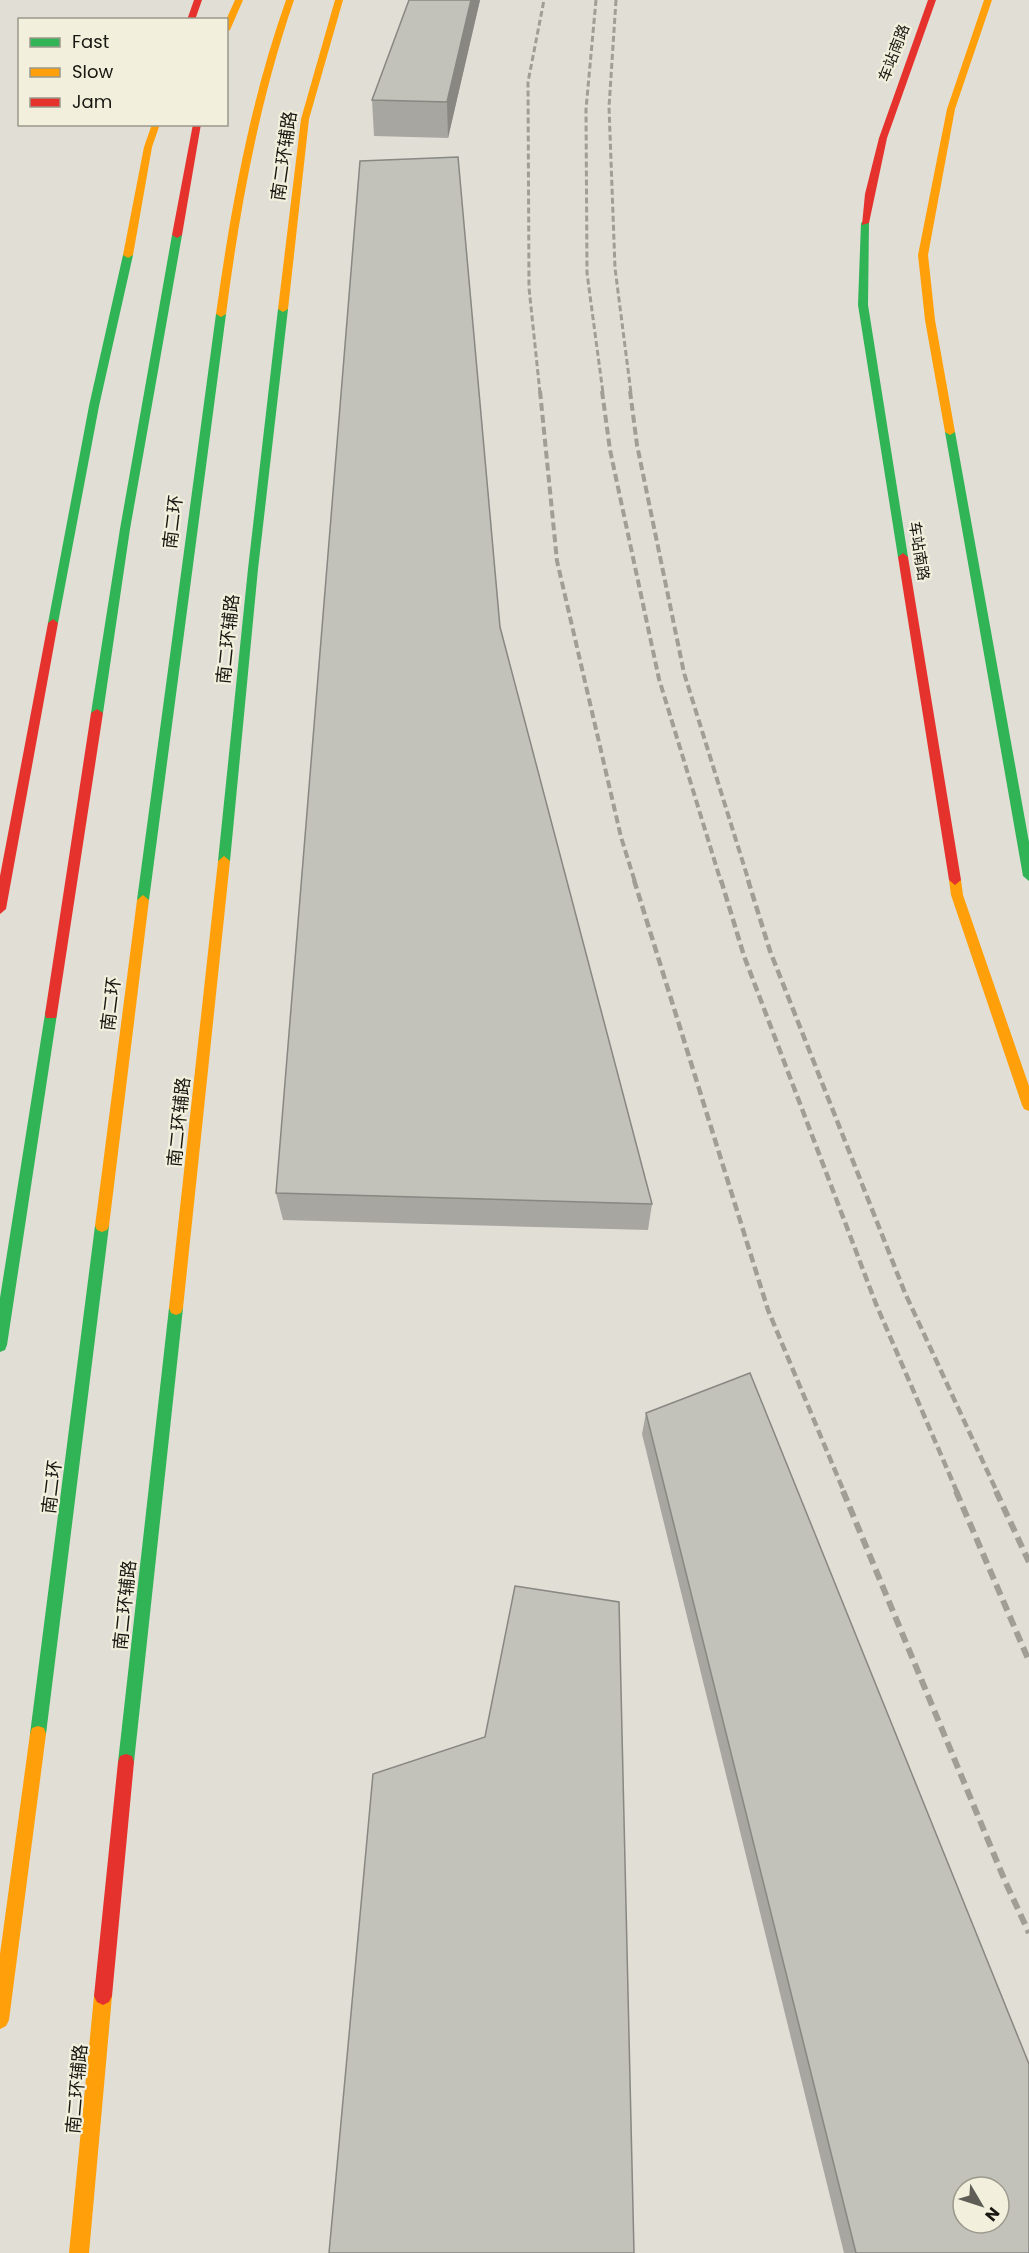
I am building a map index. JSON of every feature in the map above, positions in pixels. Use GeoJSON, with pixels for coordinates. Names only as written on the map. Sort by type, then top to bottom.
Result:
{"type":"FeatureCollection","features":[{"type":"Feature","properties":{"kind":"main road"},"geometry":{"type":"LineString","coordinates":[[192,18],[198,0]]}},
{"type":"Feature","properties":{"kind":"main road"},"geometry":{"type":"LineString","coordinates":[[228,25],[239,0]]}},
{"type":"Feature","properties":{"kind":"main road","name":"南二环"},"geometry":{"type":"LineString","coordinates":[[0,2020],[57,1594],[197,480],[240,177],[271,45],[290,0]]}},
{"type":"Feature","properties":{"kind":"main road","name":"南二环辅路"},"geometry":{"type":"LineString","coordinates":[[79,2253],[119,1825],[210,1002],[253,569],[305,119],[339,0]]}},
{"type":"Feature","properties":{"kind":"main road","name":"车站南路"},"geometry":{"type":"LineString","coordinates":[[932,0],[890,110],[870,190],[863,246],[863,305],[957,895],[1029,1105]]}},
{"type":"Feature","properties":{"kind":"main road"},"geometry":{"type":"LineString","coordinates":[[988,0],[951,109],[923,255],[930,320],[1029,876]]}},
{"type":"Feature","properties":{"kind":"main road"},"geometry":{"type":"LineString","coordinates":[[0,909],[94,406],[148,147],[155,126]]}},
{"type":"Feature","properties":{"kind":"main road"},"geometry":{"type":"LineString","coordinates":[[0,1345],[125,529],[197,126]]}},
{"type":"Feature","properties":{"kind":"building"},"geometry":{"type":"Polygon","coordinates":[[[409,0],[471,0],[447,102],[372,100],[409,0]]]}},
{"type":"Feature","properties":{"kind":"building"},"geometry":{"type":"Polygon","coordinates":[[[458,157],[500,627],[652,1204],[276,1193],[360,161],[458,157]]]}},
{"type":"Feature","properties":{"kind":"building"},"geometry":{"type":"Polygon","coordinates":[[[750,1373],[1029,2064],[1029,2253],[856,2253],[646,1413],[750,1373]]]}},
{"type":"Feature","properties":{"kind":"building"},"geometry":{"type":"Polygon","coordinates":[[[515,1586],[619,1602],[634,2253],[329,2253],[373,1774],[485,1737],[515,1586]]]}},
{"type":"Feature","properties":{"kind":"railway"},"geometry":{"type":"LineString","coordinates":[[540,393],[529,288],[528,82],[544,0]]}},
{"type":"Feature","properties":{"kind":"railway"},"geometry":{"type":"LineString","coordinates":[[596,0],[586,109],[587,273],[603,393]]}},
{"type":"Feature","properties":{"kind":"railway"},"geometry":{"type":"LineString","coordinates":[[616,0],[609,107],[615,268],[631,393]]}},
{"type":"Feature","properties":{"kind":"railway"},"geometry":{"type":"LineString","coordinates":[[540,391],[557,561],[621,837],[635,882]]}},
{"type":"Feature","properties":{"kind":"railway"},"geometry":{"type":"LineString","coordinates":[[602,391],[610,450],[659,679],[721,882]]}},
{"type":"Feature","properties":{"kind":"railway"},"geometry":{"type":"LineString","coordinates":[[630,391],[637,445],[684,673],[749,882]]}},
{"type":"Feature","properties":{"kind":"railway"},"geometry":{"type":"LineString","coordinates":[[634,880],[768,1310],[844,1492]]}},
{"type":"Feature","properties":{"kind":"railway"},"geometry":{"type":"LineString","coordinates":[[721,880],[744,956],[876,1304],[957,1492]]}},
{"type":"Feature","properties":{"kind":"railway"},"geometry":{"type":"LineString","coordinates":[[748,880],[770,951],[905,1293],[997,1492]]}},
{"type":"Feature","properties":{"kind":"railway"},"geometry":{"type":"LineString","coordinates":[[843,1491],[1005,1881],[1029,1933]]}},
{"type":"Feature","properties":{"kind":"railway"},"geometry":{"type":"LineString","coordinates":[[956,1491],[1029,1661]]}},
{"type":"Feature","properties":{"kind":"railway"},"geometry":{"type":"LineString","coordinates":[[996,1491],[1029,1562]]}},
{"type":"Feature","properties":{"kind":"traffic: fast"},"geometry":{"type":"LineString","coordinates":[[865,223],[863,305],[903,557]]}},
{"type":"Feature","properties":{"kind":"traffic: fast"},"geometry":{"type":"LineString","coordinates":[[97,713],[125,529],[177,235]]}},
{"type":"Feature","properties":{"kind":"traffic: fast"},"geometry":{"type":"LineString","coordinates":[[53,623],[94,406],[128,255]]}},
{"type":"Feature","properties":{"kind":"traffic: fast"},"geometry":{"type":"LineString","coordinates":[[224,861],[253,569],[283,309]]}},
{"type":"Feature","properties":{"kind":"traffic: fast"},"geometry":{"type":"LineString","coordinates":[[143,900],[221,314]]}},
{"type":"Feature","properties":{"kind":"traffic: fast"},"geometry":{"type":"LineString","coordinates":[[950,432],[1029,876]]}},
{"type":"Feature","properties":{"kind":"traffic: fast"},"geometry":{"type":"LineString","coordinates":[[0,1345],[51,1014]]}},
{"type":"Feature","properties":{"kind":"traffic: fast"},"geometry":{"type":"LineString","coordinates":[[38,1734],[102,1226]]}},
{"type":"Feature","properties":{"kind":"traffic: fast"},"geometry":{"type":"LineString","coordinates":[[126,1762],[176,1308]]}},
{"type":"Feature","properties":{"kind":"traffic: slow"},"geometry":{"type":"LineString","coordinates":[[228,25],[239,0]]}},
{"type":"Feature","properties":{"kind":"traffic: slow"},"geometry":{"type":"LineString","coordinates":[[221,314],[246,155],[265,77],[290,0]]}},
{"type":"Feature","properties":{"kind":"traffic: slow"},"geometry":{"type":"LineString","coordinates":[[283,309],[305,119],[339,0]]}},
{"type":"Feature","properties":{"kind":"traffic: slow"},"geometry":{"type":"LineString","coordinates":[[950,432],[930,320],[923,255],[951,109],[988,0]]}},
{"type":"Feature","properties":{"kind":"traffic: slow"},"geometry":{"type":"LineString","coordinates":[[128,255],[148,147],[155,126]]}},
{"type":"Feature","properties":{"kind":"traffic: slow"},"geometry":{"type":"LineString","coordinates":[[176,1308],[224,861]]}},
{"type":"Feature","properties":{"kind":"traffic: slow"},"geometry":{"type":"LineString","coordinates":[[955,880],[957,895],[1029,1105]]}},
{"type":"Feature","properties":{"kind":"traffic: slow"},"geometry":{"type":"LineString","coordinates":[[102,1226],[143,900]]}},
{"type":"Feature","properties":{"kind":"traffic: slow"},"geometry":{"type":"LineString","coordinates":[[0,2020],[38,1734]]}},
{"type":"Feature","properties":{"kind":"traffic: slow"},"geometry":{"type":"LineString","coordinates":[[79,2253],[103,1996]]}},
{"type":"Feature","properties":{"kind":"traffic: jam"},"geometry":{"type":"LineString","coordinates":[[192,18],[198,0]]}},
{"type":"Feature","properties":{"kind":"traffic: jam"},"geometry":{"type":"LineString","coordinates":[[865,223],[869,194],[883,138],[932,0]]}},
{"type":"Feature","properties":{"kind":"traffic: jam"},"geometry":{"type":"LineString","coordinates":[[177,235],[197,126]]}},
{"type":"Feature","properties":{"kind":"traffic: jam"},"geometry":{"type":"LineString","coordinates":[[903,557],[955,880]]}},
{"type":"Feature","properties":{"kind":"traffic: jam"},"geometry":{"type":"LineString","coordinates":[[0,909],[53,623]]}},
{"type":"Feature","properties":{"kind":"traffic: jam"},"geometry":{"type":"LineString","coordinates":[[51,1014],[97,713]]}},
{"type":"Feature","properties":{"kind":"traffic: jam"},"geometry":{"type":"LineString","coordinates":[[103,1996],[126,1762]]}}]}
